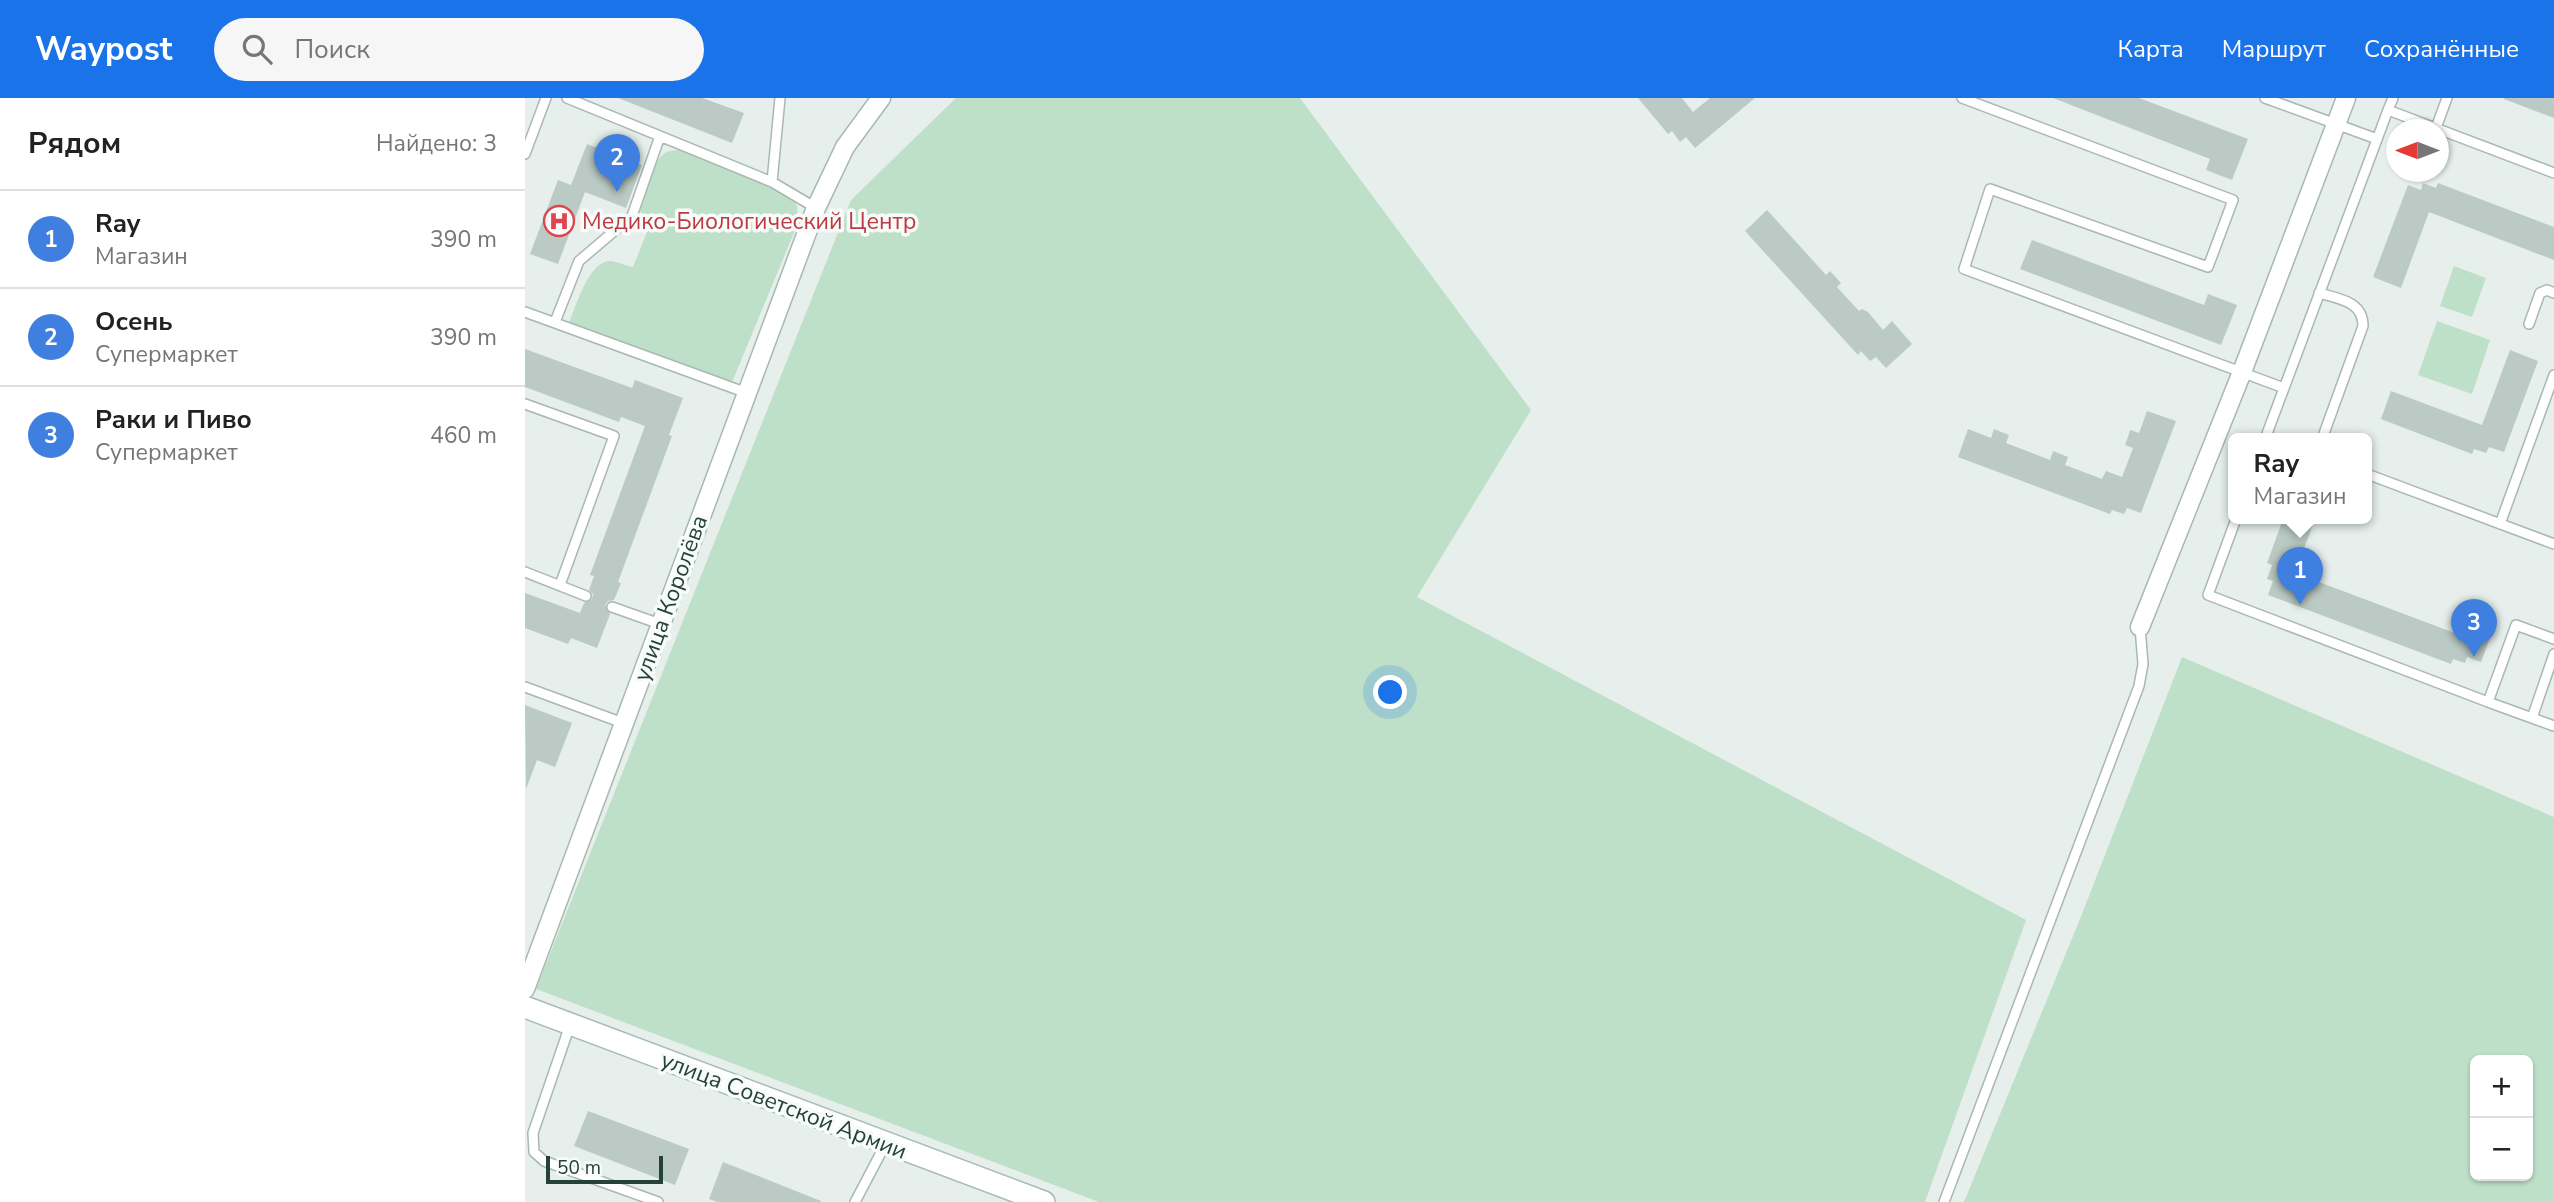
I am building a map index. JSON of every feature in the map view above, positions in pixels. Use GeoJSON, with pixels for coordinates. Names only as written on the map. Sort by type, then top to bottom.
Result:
{"type":"FeatureCollection","features":[{"type":"Feature","properties":{"kind":"main road","name":"улица Советской Армии"},"geometry":{"type":"LineString","coordinates":[[525,1007],[1044,1202]]}},
{"type":"Feature","properties":{"kind":"street","name":"улица Королёва"},"geometry":{"type":"LineString","coordinates":[[525,989],[816,208],[845,147],[881,98]]}},
{"type":"Feature","properties":{"kind":"street"},"geometry":{"type":"LineString","coordinates":[[2140,627],[2242,372],[2346,98]]}},
{"type":"Feature","properties":{"kind":"lane"},"geometry":{"type":"LineString","coordinates":[[525,154],[546,98]]}},
{"type":"Feature","properties":{"kind":"lane"},"geometry":{"type":"LineString","coordinates":[[567,98],[772,182],[816,208]]}},
{"type":"Feature","properties":{"kind":"lane"},"geometry":{"type":"LineString","coordinates":[[772,182],[780,98]]}},
{"type":"Feature","properties":{"kind":"lane"},"geometry":{"type":"LineString","coordinates":[[1962,98],[2233,200],[2209,267],[1990,189],[1964,269],[2284,388]]}},
{"type":"Feature","properties":{"kind":"lane"},"geometry":{"type":"LineString","coordinates":[[2265,98],[2377,139]]}},
{"type":"Feature","properties":{"kind":"lane"},"geometry":{"type":"LineString","coordinates":[[2269,433],[2393,98]]}},
{"type":"Feature","properties":{"kind":"lane"},"geometry":{"type":"LineString","coordinates":[[2439,119],[2447,98]]}},
{"type":"Feature","properties":{"kind":"lane"},"geometry":{"type":"LineString","coordinates":[[2388,110],[2412,119]]}},
{"type":"Feature","properties":{"kind":"lane"},"geometry":{"type":"LineString","coordinates":[[2449,133],[2554,173]]}},
{"type":"Feature","properties":{"kind":"lane"},"geometry":{"type":"LineString","coordinates":[[555,323],[579,261],[632,216],[660,136]]}},
{"type":"Feature","properties":{"kind":"lane"},"geometry":{"type":"LineString","coordinates":[[2529,324],[2540,293],[2547,290],[2554,293]]}},
{"type":"Feature","properties":{"kind":"lane"},"geometry":{"type":"LineString","coordinates":[[2319,293],[2352,303],[2363,317],[2363,326],[2324,433]]}},
{"type":"Feature","properties":{"kind":"lane"},"geometry":{"type":"LineString","coordinates":[[525,312],[747,393]]}},
{"type":"Feature","properties":{"kind":"lane"},"geometry":{"type":"LineString","coordinates":[[2500,524],[2554,375]]}},
{"type":"Feature","properties":{"kind":"lane"},"geometry":{"type":"LineString","coordinates":[[525,404],[614,436],[560,585]]}},
{"type":"Feature","properties":{"kind":"lane"},"geometry":{"type":"LineString","coordinates":[[2372,476],[2554,544]]}},
{"type":"Feature","properties":{"kind":"lane"},"geometry":{"type":"LineString","coordinates":[[2234,524],[2209,595],[2554,726]]}},
{"type":"Feature","properties":{"kind":"lane"},"geometry":{"type":"LineString","coordinates":[[525,572],[586,596]]}},
{"type":"Feature","properties":{"kind":"lane"},"geometry":{"type":"LineString","coordinates":[[612,607],[660,624]]}},
{"type":"Feature","properties":{"kind":"lane"},"geometry":{"type":"LineString","coordinates":[[2488,702],[2516,625],[2554,639]]}},
{"type":"Feature","properties":{"kind":"lane"},"geometry":{"type":"LineString","coordinates":[[1944,1202],[2139,685],[2143,664],[2140,627]]}},
{"type":"Feature","properties":{"kind":"lane"},"geometry":{"type":"LineString","coordinates":[[2532,718],[2554,654]]}},
{"type":"Feature","properties":{"kind":"lane"},"geometry":{"type":"LineString","coordinates":[[525,687],[624,723]]}},
{"type":"Feature","properties":{"kind":"lane"},"geometry":{"type":"LineString","coordinates":[[571,1025],[533,1133],[534,1152],[544,1161],[658,1202]]}},
{"type":"Feature","properties":{"kind":"lane"},"geometry":{"type":"LineString","coordinates":[[855,1202],[886,1143]]}},
{"type":"Feature","properties":{"kind":"green space"},"geometry":{"type":"Polygon","coordinates":[[[956,98],[1300,98],[1531,410],[1417,597],[2026,920],[1925,1202],[1099,1202],[536,989],[851,200],[956,98]]]}},
{"type":"Feature","properties":{"kind":"green space"},"geometry":{"type":"Polygon","coordinates":[[[683,150],[790,193],[797,206],[798,223],[733,380],[729,384],[569,323],[584,285],[596,268],[611,261],[633,267],[651,222],[640,210],[641,197],[648,180],[656,163],[665,153],[683,150]]]}},
{"type":"Feature","properties":{"kind":"green space"},"geometry":{"type":"Polygon","coordinates":[[[2454,266],[2486,278],[2472,317],[2440,306],[2454,266]]]}},
{"type":"Feature","properties":{"kind":"green space"},"geometry":{"type":"Polygon","coordinates":[[[2437,321],[2490,340],[2472,394],[2418,375],[2437,321]]]}},
{"type":"Feature","properties":{"kind":"green space"},"geometry":{"type":"Polygon","coordinates":[[[2182,657],[2554,817],[2554,1202],[1964,1202],[2080,919],[2182,657]]]}},
{"type":"Feature","properties":{"kind":"building"},"geometry":{"type":"Polygon","coordinates":[[[618,98],[702,98],[744,113],[732,143],[618,98]]]}},
{"type":"Feature","properties":{"kind":"building"},"geometry":{"type":"Polygon","coordinates":[[[1638,98],[1682,98],[1693,112],[1710,98],[1755,98],[1695,148],[1686,137],[1680,142],[1672,131],[1668,134],[1638,98]]]}},
{"type":"Feature","properties":{"kind":"building"},"geometry":{"type":"Polygon","coordinates":[[[2053,98],[2139,98],[2248,139],[2232,180],[2206,170],[2210,159],[2053,98]]]}},
{"type":"Feature","properties":{"kind":"building"},"geometry":{"type":"Polygon","coordinates":[[[2554,98],[2554,118],[2504,99],[2554,98]]]}},
{"type":"Feature","properties":{"kind":"building"},"geometry":{"type":"Polygon","coordinates":[[[587,144],[642,165],[626,208],[585,192],[558,264],[530,254],[558,180],[571,185],[587,144]]]}},
{"type":"Feature","properties":{"kind":"building"},"geometry":{"type":"Polygon","coordinates":[[[2423,183],[2436,188],[2438,183],[2554,227],[2554,260],[2429,212],[2401,288],[2373,277],[2408,185],[2421,190],[2423,183]]]}},
{"type":"Feature","properties":{"kind":"building"},"geometry":{"type":"Polygon","coordinates":[[[1767,210],[1826,275],[1830,271],[1841,283],[1837,287],[1859,311],[1862,309],[1868,312],[1883,330],[1892,321],[1912,344],[1886,368],[1876,357],[1870,361],[1861,351],[1858,355],[1745,231],[1767,210]]]}},
{"type":"Feature","properties":{"kind":"building"},"geometry":{"type":"Polygon","coordinates":[[[2032,240],[2204,305],[2208,294],[2237,305],[2221,345],[2020,269],[2032,240]]]}},
{"type":"Feature","properties":{"kind":"building"},"geometry":{"type":"Polygon","coordinates":[[[525,349],[632,388],[635,380],[683,398],[669,435],[672,436],[618,582],[621,583],[614,600],[605,605],[610,614],[597,648],[571,638],[568,644],[525,628],[525,593],[580,613],[584,603],[592,599],[593,594],[589,590],[594,576],[590,575],[645,426],[621,417],[619,422],[525,387],[525,349]]]}},
{"type":"Feature","properties":{"kind":"building"},"geometry":{"type":"Polygon","coordinates":[[[2510,350],[2538,361],[2504,452],[2489,447],[2486,453],[2474,449],[2472,454],[2381,419],[2391,391],[2482,425],[2510,350]]]}},
{"type":"Feature","properties":{"kind":"building"},"geometry":{"type":"Polygon","coordinates":[[[2147,411],[2176,421],[2141,513],[2127,508],[2124,514],[2112,510],[2110,514],[1958,457],[1968,429],[1991,438],[1994,429],[2009,435],[2006,443],[2050,460],[2053,451],[2068,457],[2065,465],[2102,479],[2106,471],[2122,477],[2133,448],[2125,445],[2130,430],[2139,433],[2147,411]]]}},
{"type":"Feature","properties":{"kind":"building"},"geometry":{"type":"Polygon","coordinates":[[[2281,524],[2313,524],[2295,573],[2460,635],[2466,619],[2493,630],[2481,662],[2467,657],[2465,663],[2453,659],[2451,664],[2268,595],[2273,581],[2267,579],[2272,565],[2267,563],[2281,524]]]}},
{"type":"Feature","properties":{"kind":"building"},"geometry":{"type":"Polygon","coordinates":[[[525,705],[572,723],[555,767],[537,760],[526,789],[525,705]]]}},
{"type":"Feature","properties":{"kind":"building"},"geometry":{"type":"Polygon","coordinates":[[[588,1111],[689,1149],[675,1185],[574,1146],[588,1111]]]}},
{"type":"Feature","properties":{"kind":"building"},"geometry":{"type":"Polygon","coordinates":[[[723,1162],[821,1202],[718,1202],[709,1199],[723,1162]]]}},
{"type":"Feature","properties":{"kind":"place","name":"Осень"},"geometry":{"type":"Point","coordinates":[617,192]}},
{"type":"Feature","properties":{"kind":"place","name":"Медико-Биологический Центр"},"geometry":{"type":"Point","coordinates":[559,221]}},
{"type":"Feature","properties":{"kind":"place","name":"Ray"},"geometry":{"type":"Point","coordinates":[2300,605]}},
{"type":"Feature","properties":{"kind":"place","name":"Раки и Пиво"},"geometry":{"type":"Point","coordinates":[2474,657]}}]}
